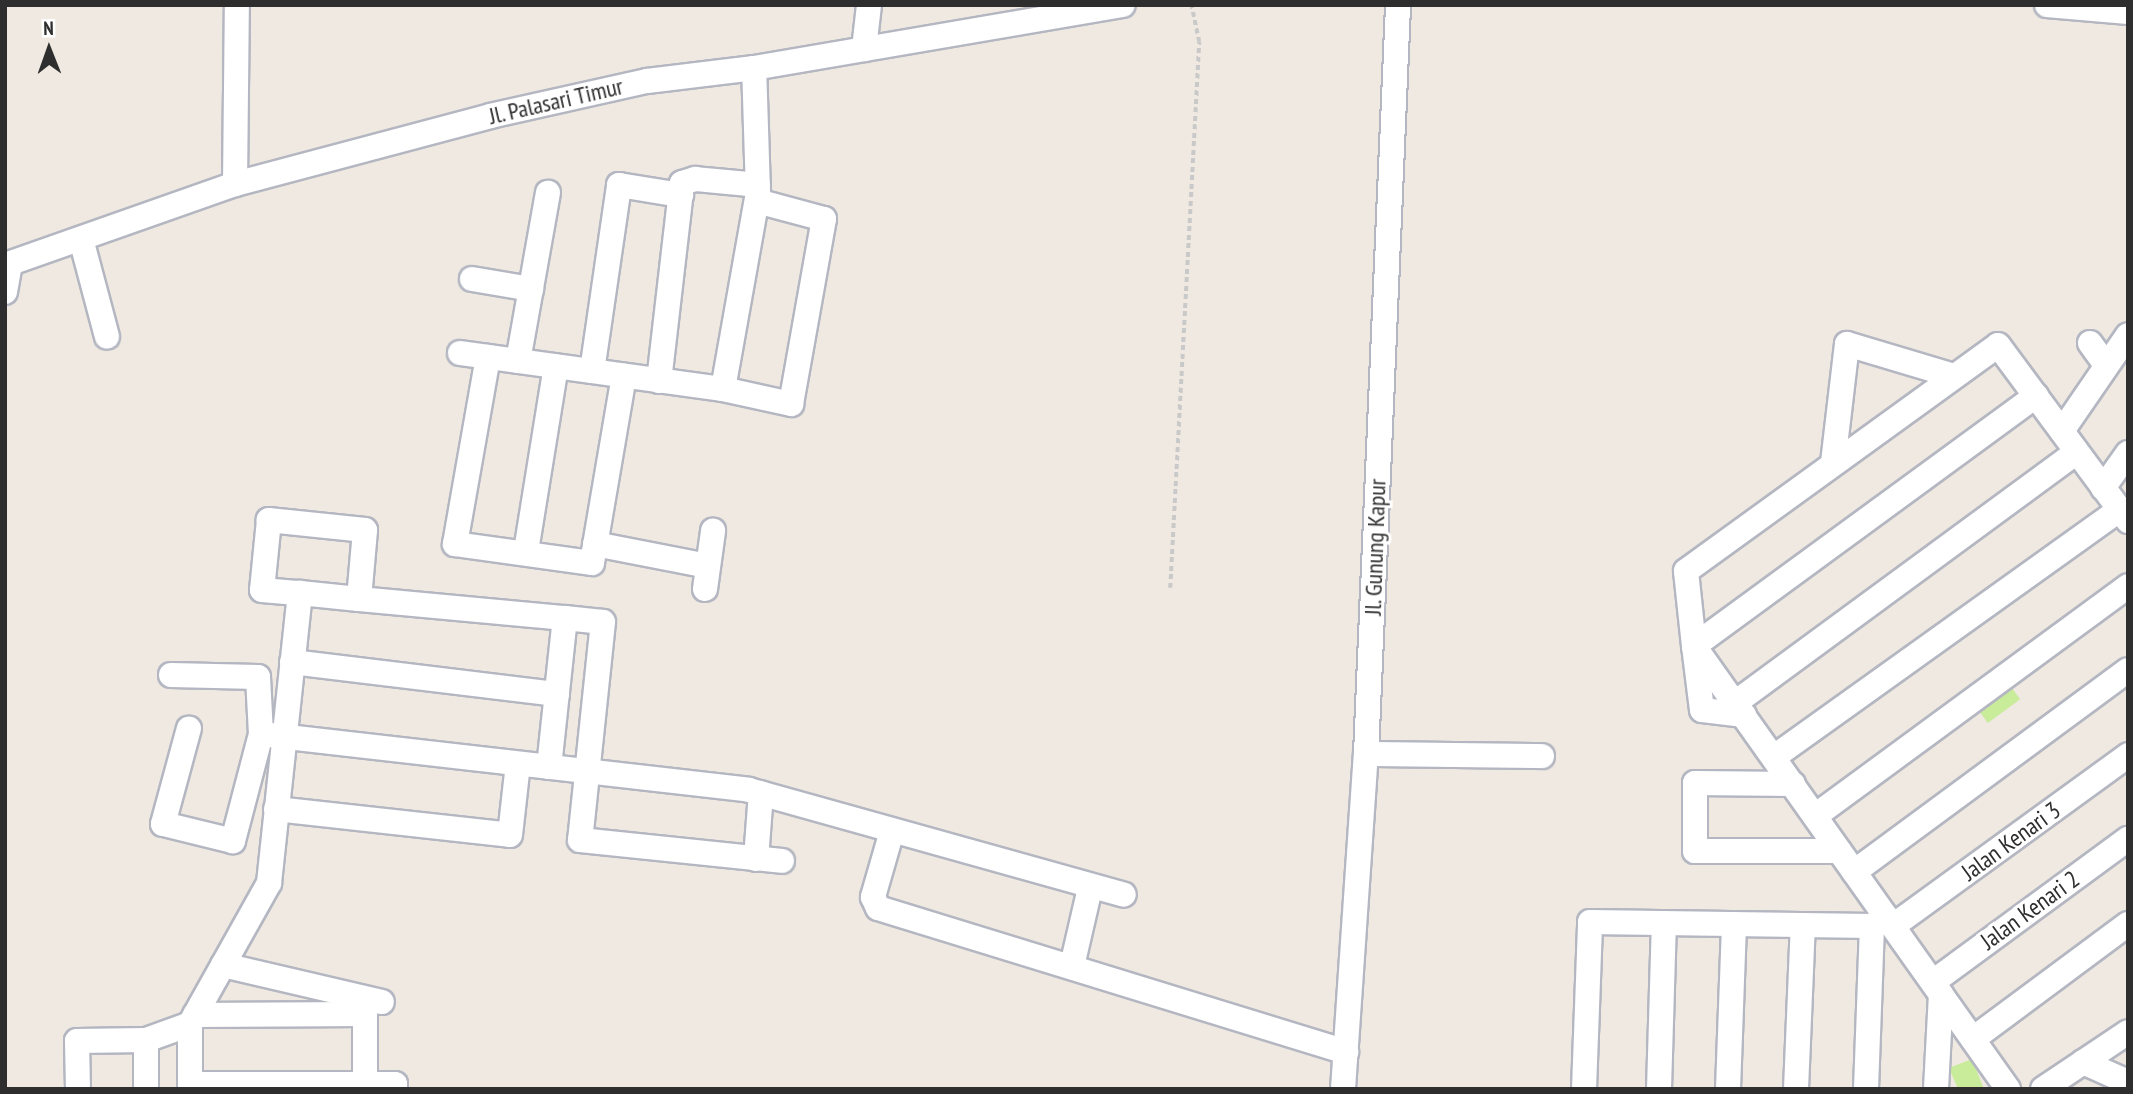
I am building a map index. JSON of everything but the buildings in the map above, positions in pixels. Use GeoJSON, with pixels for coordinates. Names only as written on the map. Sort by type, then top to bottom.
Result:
{"type":"FeatureCollection","features":[{"type":"Feature","properties":{"kind":"street"},"geometry":{"type":"LineString","coordinates":[[864,49],[869,5]]}},
{"type":"Feature","properties":{"kind":"street","name":"Jl. Palasari Timur"},"geometry":{"type":"LineString","coordinates":[[8,264],[235,184],[386,141],[595,91],[754,68],[1123,5]]}},
{"type":"Feature","properties":{"kind":"street","name":"Jl. Gunung Kapur"},"geometry":{"type":"LineString","coordinates":[[1343,1089],[1366,754],[1398,5]]}},
{"type":"Feature","properties":{"kind":"street"},"geometry":{"type":"LineString","coordinates":[[2046,5],[2126,10]]}},
{"type":"Feature","properties":{"kind":"street"},"geometry":{"type":"LineString","coordinates":[[235,184],[237,7]]}},
{"type":"Feature","properties":{"kind":"street"},"geometry":{"type":"LineString","coordinates":[[723,389],[758,193],[754,68]]}},
{"type":"Feature","properties":{"kind":"street"},"geometry":{"type":"LineString","coordinates":[[460,353],[723,389],[791,404],[824,219],[758,193],[687,179],[681,195],[659,380]]}},
{"type":"Feature","properties":{"kind":"street"},"geometry":{"type":"LineString","coordinates":[[592,371],[619,185],[681,195]]}},
{"type":"Feature","properties":{"kind":"street"},"geometry":{"type":"LineString","coordinates":[[518,361],[548,193]]}},
{"type":"Feature","properties":{"kind":"street"},"geometry":{"type":"LineString","coordinates":[[81,239],[107,337]]}},
{"type":"Feature","properties":{"kind":"street"},"geometry":{"type":"LineString","coordinates":[[5,292],[8,264]]}},
{"type":"Feature","properties":{"kind":"street"},"geometry":{"type":"LineString","coordinates":[[472,279],[531,289]]}},
{"type":"Feature","properties":{"kind":"street"},"geometry":{"type":"LineString","coordinates":[[2062,431],[2128,335]]}},
{"type":"Feature","properties":{"kind":"street"},"geometry":{"type":"LineString","coordinates":[[2090,343],[2106,365]]}},
{"type":"Feature","properties":{"kind":"street"},"geometry":{"type":"LineString","coordinates":[[1833,463],[1847,344],[1951,375]]}},
{"type":"Feature","properties":{"kind":"street"},"geometry":{"type":"LineString","coordinates":[[1773,758],[2124,515],[1998,345],[1951,375],[1686,570],[1702,710],[1739,709],[2077,452]]}},
{"type":"Feature","properties":{"kind":"street"},"geometry":{"type":"LineString","coordinates":[[488,357],[455,544],[526,551],[592,563],[624,376]]}},
{"type":"Feature","properties":{"kind":"street"},"geometry":{"type":"LineString","coordinates":[[526,551],[555,366]]}},
{"type":"Feature","properties":{"kind":"street"},"geometry":{"type":"LineString","coordinates":[[1695,646],[2036,396]]}},
{"type":"Feature","properties":{"kind":"street"},"geometry":{"type":"LineString","coordinates":[[2103,488],[2128,453]]}},
{"type":"Feature","properties":{"kind":"street"},"geometry":{"type":"LineString","coordinates":[[359,599],[366,530],[269,520],[262,590],[603,622],[580,840],[782,862]]}},
{"type":"Feature","properties":{"kind":"street"},"geometry":{"type":"LineString","coordinates":[[595,544],[706,578],[713,531]]}},
{"type":"Feature","properties":{"kind":"street"},"geometry":{"type":"LineString","coordinates":[[1815,816],[2128,586]]}},
{"type":"Feature","properties":{"kind":"street"},"geometry":{"type":"LineString","coordinates":[[189,728],[163,824],[233,841],[272,735],[292,662],[300,593]]}},
{"type":"Feature","properties":{"kind":"street"},"geometry":{"type":"LineString","coordinates":[[549,767],[565,618]]}},
{"type":"Feature","properties":{"kind":"street"},"geometry":{"type":"LineString","coordinates":[[292,662],[557,694]]}},
{"type":"Feature","properties":{"kind":"street"},"geometry":{"type":"LineString","coordinates":[[1854,872],[2128,670]]}},
{"type":"Feature","properties":{"kind":"street"},"geometry":{"type":"LineString","coordinates":[[171,675],[258,677],[272,735],[275,809],[269,883],[192,1020],[190,1087],[395,1084],[395,1089]]}},
{"type":"Feature","properties":{"kind":"street"},"geometry":{"type":"LineString","coordinates":[[1739,709],[1854,872],[1884,923],[1937,988],[2008,1089]]}},
{"type":"Feature","properties":{"kind":"street"},"geometry":{"type":"LineString","coordinates":[[272,735],[761,793],[1090,888],[1124,895]]}},
{"type":"Feature","properties":{"kind":"street"},"geometry":{"type":"LineString","coordinates":[[1366,754],[1542,756]]}},
{"type":"Feature","properties":{"kind":"street","name":"Jalan Kenari 3"},"geometry":{"type":"LineString","coordinates":[[1884,923],[2128,755]]}},
{"type":"Feature","properties":{"kind":"street"},"geometry":{"type":"LineString","coordinates":[[275,809],[510,835],[518,764]]}},
{"type":"Feature","properties":{"kind":"street"},"geometry":{"type":"LineString","coordinates":[[1793,784],[1695,783],[1695,851],[1839,850]]}},
{"type":"Feature","properties":{"kind":"street"},"geometry":{"type":"LineString","coordinates":[[756,859],[761,793]]}},
{"type":"Feature","properties":{"kind":"street"},"geometry":{"type":"LineString","coordinates":[[892,831],[873,897],[878,908],[1346,1052]]}},
{"type":"Feature","properties":{"kind":"street","name":"Jalan Kenari 2"},"geometry":{"type":"LineString","coordinates":[[1937,988],[2128,838]]}},
{"type":"Feature","properties":{"kind":"street"},"geometry":{"type":"LineString","coordinates":[[1073,966],[1090,888]]}},
{"type":"Feature","properties":{"kind":"street"},"geometry":{"type":"LineString","coordinates":[[1584,1089],[1590,922],[1804,925],[1884,923]]}},
{"type":"Feature","properties":{"kind":"street"},"geometry":{"type":"LineString","coordinates":[[1659,1089],[1664,923]]}},
{"type":"Feature","properties":{"kind":"street"},"geometry":{"type":"LineString","coordinates":[[1866,1089],[1884,923]]}},
{"type":"Feature","properties":{"kind":"street"},"geometry":{"type":"LineString","coordinates":[[1728,1089],[1734,924]]}},
{"type":"Feature","properties":{"kind":"street"},"geometry":{"type":"LineString","coordinates":[[1973,1039],[2128,924]]}},
{"type":"Feature","properties":{"kind":"street"},"geometry":{"type":"LineString","coordinates":[[1796,1089],[1804,925]]}},
{"type":"Feature","properties":{"kind":"street"},"geometry":{"type":"LineString","coordinates":[[223,965],[371,1005]]}},
{"type":"Feature","properties":{"kind":"street"},"geometry":{"type":"LineString","coordinates":[[1936,1089],[1937,988]]}},
{"type":"Feature","properties":{"kind":"street"},"geometry":{"type":"LineString","coordinates":[[78,1089],[77,1041],[146,1040],[192,1020],[371,1005]]}},
{"type":"Feature","properties":{"kind":"street"},"geometry":{"type":"LineString","coordinates":[[365,1084],[371,1005]]}},
{"type":"Feature","properties":{"kind":"street"},"geometry":{"type":"LineString","coordinates":[[2043,1089],[2128,1032]]}},
{"type":"Feature","properties":{"kind":"street"},"geometry":{"type":"LineString","coordinates":[[146,1040],[146,1089]]}},
{"type":"Feature","properties":{"kind":"street"},"geometry":{"type":"LineString","coordinates":[[2083,1062],[2128,1082]]}},
{"type":"Feature","properties":{"kind":"path"},"geometry":{"type":"LineString","coordinates":[[1170,588],[1199,42],[1191,5]]}},
{"type":"Feature","properties":{"kind":"green space"},"geometry":{"type":"Polygon","coordinates":[[[2009,684],[2020,699],[1988,723],[1977,708],[2009,684]]]}},
{"type":"Feature","properties":{"kind":"green space"},"geometry":{"type":"Polygon","coordinates":[[[1972,1059],[1984,1089],[1958,1089],[1949,1068],[1972,1059]]]}}]}
